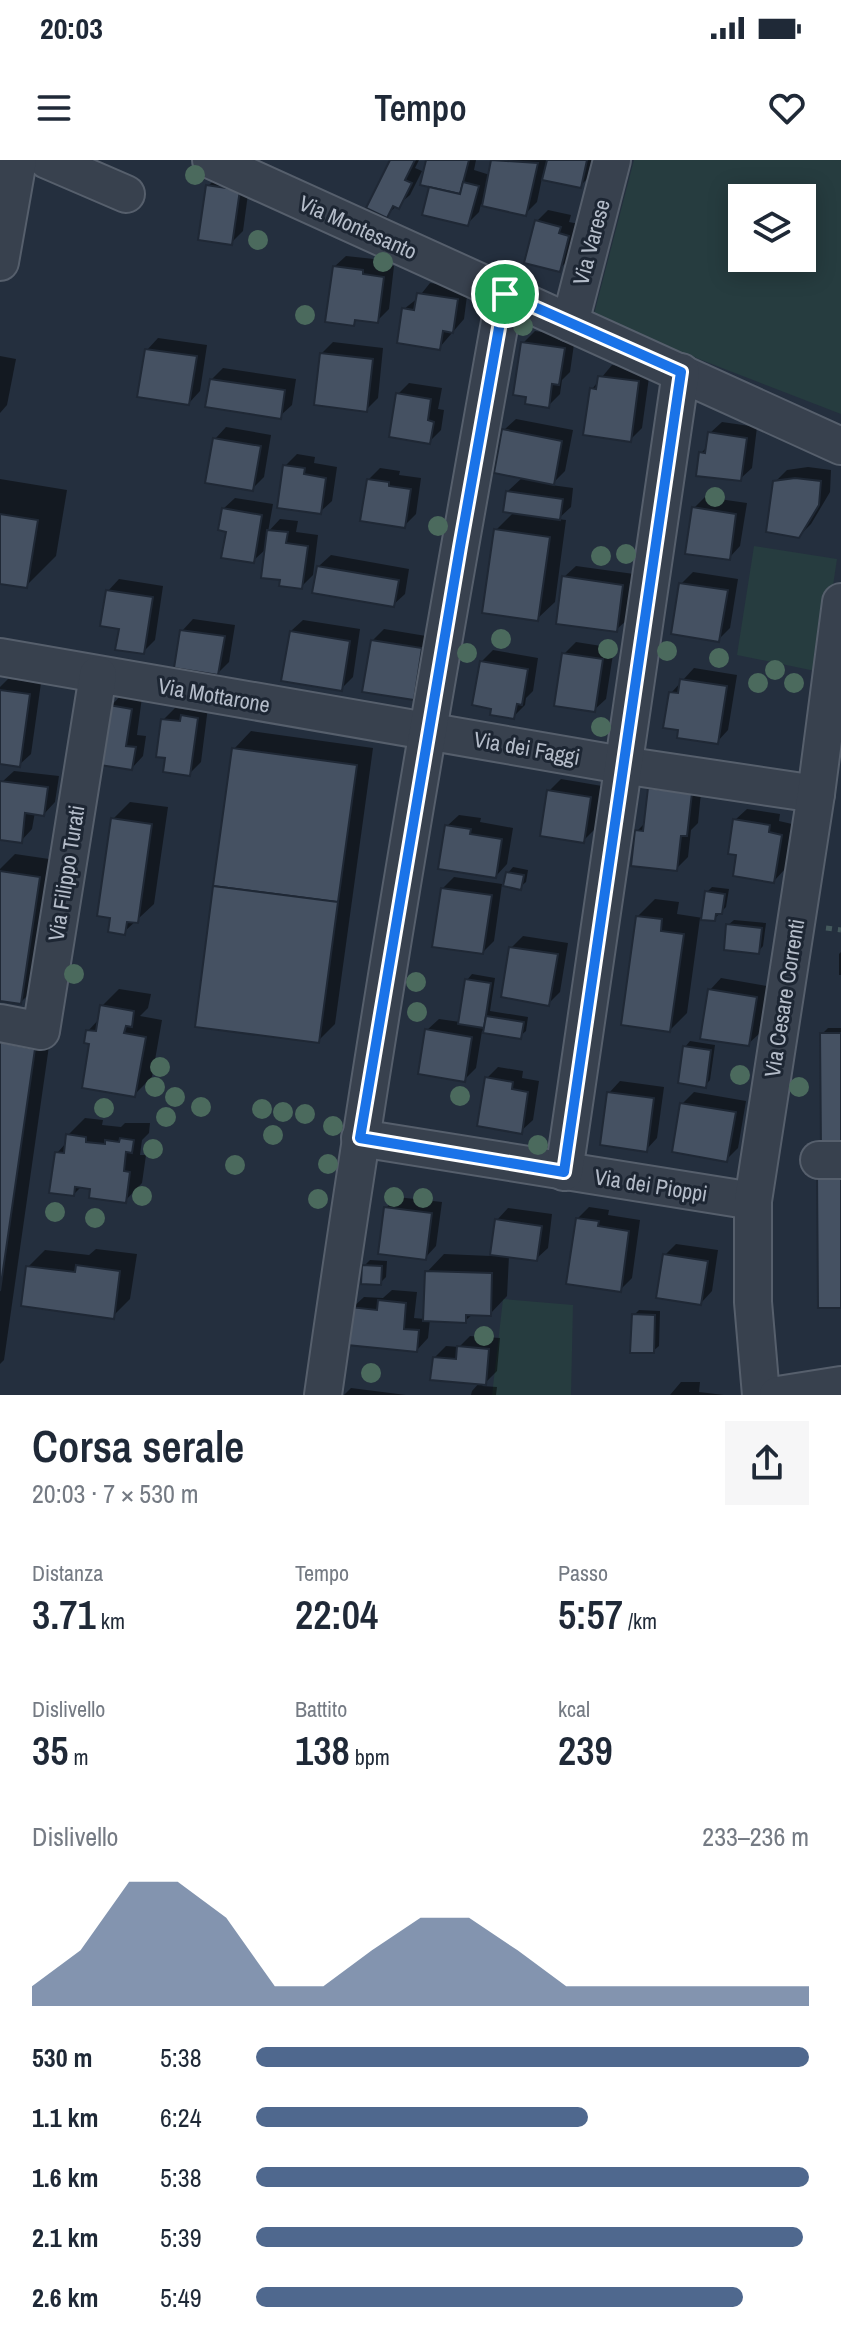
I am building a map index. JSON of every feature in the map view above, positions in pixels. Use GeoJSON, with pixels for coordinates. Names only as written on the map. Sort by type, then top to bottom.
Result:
{"type":"FeatureCollection","features":[{"type":"Feature","properties":{"kind":"street"},"geometry":{"type":"LineString","coordinates":[[0,262],[18,160]]}},
{"type":"Feature","properties":{"kind":"street"},"geometry":{"type":"LineString","coordinates":[[47,160],[126,194]]}},
{"type":"Feature","properties":{"kind":"street","name":"Via Montesanto"},"geometry":{"type":"LineString","coordinates":[[211,160],[505,294]]}},
{"type":"Feature","properties":{"kind":"street","name":"Via Varese"},"geometry":{"type":"LineString","coordinates":[[570,323],[612,160]]}},
{"type":"Feature","properties":{"kind":"street"},"geometry":{"type":"LineString","coordinates":[[323,1395],[360,1138],[505,294],[841,446]]}},
{"type":"Feature","properties":{"kind":"street"},"geometry":{"type":"LineString","coordinates":[[564,1172],[681,372]]}},
{"type":"Feature","properties":{"kind":"street","name":"Via Cesare Correnti"},"geometry":{"type":"LineString","coordinates":[[761,1395],[753,1302],[753,1201],[816,794],[841,602]]}},
{"type":"Feature","properties":{"kind":"street","name":"Via Mottarone"},"geometry":{"type":"LineString","coordinates":[[0,657],[429,731]]}},
{"type":"Feature","properties":{"kind":"street","name":"Via Filippo Turati"},"geometry":{"type":"LineString","coordinates":[[0,1023],[41,1031],[98,675]]}},
{"type":"Feature","properties":{"kind":"street","name":"Via dei Faggi"},"geometry":{"type":"LineString","coordinates":[[429,731],[622,765],[816,794]]}},
{"type":"Feature","properties":{"kind":"street","name":"Via dei Pioppi"},"geometry":{"type":"LineString","coordinates":[[360,1138],[753,1201]]}},
{"type":"Feature","properties":{"kind":"street"},"geometry":{"type":"LineString","coordinates":[[778,1395],[841,1385]]}},
{"type":"Feature","properties":{"kind":"green space"},"geometry":{"type":"Polygon","coordinates":[[[634,160],[841,160],[841,414],[593,318],[634,160]]]}},
{"type":"Feature","properties":{"kind":"green space"},"geometry":{"type":"Polygon","coordinates":[[[754,546],[837,559],[820,672],[737,655],[754,546]]]}},
{"type":"Feature","properties":{"kind":"green space"},"geometry":{"type":"Polygon","coordinates":[[[503,1299],[573,1305],[571,1395],[492,1395],[503,1299]]]}},
{"type":"Feature","properties":{"kind":"building"},"geometry":{"type":"Polygon","coordinates":[[[390,160],[415,160],[405,180],[412,183],[399,209],[393,206],[387,218],[366,208],[390,160]]]}},
{"type":"Feature","properties":{"kind":"building"},"geometry":{"type":"Polygon","coordinates":[[[426,160],[469,160],[460,194],[420,185],[426,160]]]}},
{"type":"Feature","properties":{"kind":"building"},"geometry":{"type":"Polygon","coordinates":[[[491,160],[538,163],[526,216],[482,206],[491,160]]]}},
{"type":"Feature","properties":{"kind":"building"},"geometry":{"type":"Polygon","coordinates":[[[547,160],[587,160],[581,188],[542,180],[547,160]]]}},
{"type":"Feature","properties":{"kind":"building"},"geometry":{"type":"Polygon","coordinates":[[[463,182],[479,186],[468,226],[422,215],[429,187],[460,194],[463,182]]]}},
{"type":"Feature","properties":{"kind":"building"},"geometry":{"type":"Polygon","coordinates":[[[206,185],[240,190],[232,245],[198,240],[206,185]]]}},
{"type":"Feature","properties":{"kind":"building"},"geometry":{"type":"Polygon","coordinates":[[[535,220],[561,227],[559,233],[569,236],[560,272],[524,263],[535,220]]]}},
{"type":"Feature","properties":{"kind":"building"},"geometry":{"type":"Polygon","coordinates":[[[333,266],[363,270],[363,274],[384,277],[378,323],[355,320],[354,326],[325,322],[333,266]]]}},
{"type":"Feature","properties":{"kind":"building"},"geometry":{"type":"Polygon","coordinates":[[[417,293],[458,299],[453,333],[443,331],[440,350],[397,343],[402,308],[414,310],[417,293]]]}},
{"type":"Feature","properties":{"kind":"building"},"geometry":{"type":"Polygon","coordinates":[[[521,342],[565,348],[559,385],[552,384],[549,408],[525,404],[526,397],[513,395],[521,342]]]}},
{"type":"Feature","properties":{"kind":"building"},"geometry":{"type":"Polygon","coordinates":[[[145,349],[197,356],[189,405],[137,397],[145,349]]]}},
{"type":"Feature","properties":{"kind":"building"},"geometry":{"type":"Polygon","coordinates":[[[320,353],[373,359],[367,412],[314,405],[320,353]]]}},
{"type":"Feature","properties":{"kind":"building"},"geometry":{"type":"Polygon","coordinates":[[[598,376],[639,381],[631,442],[583,435],[590,388],[596,389],[598,376]]]}},
{"type":"Feature","properties":{"kind":"building"},"geometry":{"type":"Polygon","coordinates":[[[210,379],[285,390],[281,419],[205,407],[210,379]]]}},
{"type":"Feature","properties":{"kind":"building"},"geometry":{"type":"Polygon","coordinates":[[[396,393],[431,399],[428,420],[434,422],[430,444],[389,437],[396,393]]]}},
{"type":"Feature","properties":{"kind":"building"},"geometry":{"type":"Polygon","coordinates":[[[502,429],[562,441],[554,485],[494,473],[502,429]]]}},
{"type":"Feature","properties":{"kind":"building"},"geometry":{"type":"Polygon","coordinates":[[[708,432],[747,438],[741,481],[696,476],[699,452],[705,453],[708,432]]]}},
{"type":"Feature","properties":{"kind":"building"},"geometry":{"type":"Polygon","coordinates":[[[213,438],[261,446],[253,491],[205,483],[213,438]]]}},
{"type":"Feature","properties":{"kind":"building"},"geometry":{"type":"Polygon","coordinates":[[[283,465],[305,468],[304,474],[326,478],[321,514],[277,508],[283,465]]]}},
{"type":"Feature","properties":{"kind":"building"},"geometry":{"type":"Polygon","coordinates":[[[795,478],[821,481],[819,505],[799,538],[766,532],[773,481],[795,478]]]}},
{"type":"Feature","properties":{"kind":"building"},"geometry":{"type":"Polygon","coordinates":[[[367,479],[411,489],[405,528],[360,521],[367,479]]]}},
{"type":"Feature","properties":{"kind":"building"},"geometry":{"type":"Polygon","coordinates":[[[506,491],[563,499],[560,520],[503,512],[506,491]]]}},
{"type":"Feature","properties":{"kind":"building"},"geometry":{"type":"Polygon","coordinates":[[[692,507],[736,514],[730,560],[685,554],[692,507]]]}},
{"type":"Feature","properties":{"kind":"building"},"geometry":{"type":"Polygon","coordinates":[[[222,508],[262,515],[254,563],[221,558],[226,532],[218,530],[222,508]]]}},
{"type":"Feature","properties":{"kind":"building"},"geometry":{"type":"Polygon","coordinates":[[[0,514],[38,520],[27,588],[0,584],[0,514]]]}},
{"type":"Feature","properties":{"kind":"building"},"geometry":{"type":"Polygon","coordinates":[[[494,529],[550,537],[538,621],[482,613],[494,529]]]}},
{"type":"Feature","properties":{"kind":"building"},"geometry":{"type":"Polygon","coordinates":[[[267,530],[288,532],[286,543],[308,546],[302,589],[279,586],[280,580],[261,578],[267,530]]]}},
{"type":"Feature","properties":{"kind":"building"},"geometry":{"type":"Polygon","coordinates":[[[317,566],[399,580],[394,607],[312,593],[317,566]]]}},
{"type":"Feature","properties":{"kind":"building"},"geometry":{"type":"Polygon","coordinates":[[[562,576],[623,585],[617,632],[556,624],[562,576]]]}},
{"type":"Feature","properties":{"kind":"building"},"geometry":{"type":"Polygon","coordinates":[[[679,583],[728,590],[719,642],[671,634],[679,583]]]}},
{"type":"Feature","properties":{"kind":"building"},"geometry":{"type":"Polygon","coordinates":[[[106,590],[153,597],[144,654],[115,650],[119,629],[100,626],[106,590]]]}},
{"type":"Feature","properties":{"kind":"building"},"geometry":{"type":"Polygon","coordinates":[[[180,630],[225,636],[218,675],[174,668],[180,630]]]}},
{"type":"Feature","properties":{"kind":"building"},"geometry":{"type":"Polygon","coordinates":[[[290,631],[350,641],[342,691],[281,681],[290,631]]]}},
{"type":"Feature","properties":{"kind":"building"},"geometry":{"type":"Polygon","coordinates":[[[371,640],[422,648],[414,700],[362,692],[371,640]]]}},
{"type":"Feature","properties":{"kind":"building"},"geometry":{"type":"Polygon","coordinates":[[[562,653],[603,659],[595,712],[554,706],[562,653]]]}},
{"type":"Feature","properties":{"kind":"building"},"geometry":{"type":"Polygon","coordinates":[[[480,661],[528,669],[522,705],[517,704],[514,719],[490,715],[491,709],[472,705],[480,661]]]}},
{"type":"Feature","properties":{"kind":"building"},"geometry":{"type":"Polygon","coordinates":[[[680,679],[727,686],[718,744],[677,738],[678,730],[663,728],[669,692],[678,693],[680,679]]]}},
{"type":"Feature","properties":{"kind":"building"},"geometry":{"type":"Polygon","coordinates":[[[0,690],[30,694],[20,767],[0,764],[0,690]]]}},
{"type":"Feature","properties":{"kind":"building"},"geometry":{"type":"Polygon","coordinates":[[[109,705],[132,709],[126,746],[136,747],[132,770],[100,765],[109,705]]]}},
{"type":"Feature","properties":{"kind":"building"},"geometry":{"type":"Polygon","coordinates":[[[181,715],[198,718],[190,776],[163,772],[165,758],[156,757],[161,719],[180,721],[181,715]]]}},
{"type":"Feature","properties":{"kind":"building"},"geometry":{"type":"Polygon","coordinates":[[[232,748],[357,765],[338,902],[213,886],[232,748]]]}},
{"type":"Feature","properties":{"kind":"building"},"geometry":{"type":"Polygon","coordinates":[[[0,781],[48,787],[44,816],[25,813],[22,843],[0,840],[0,781]]]}},
{"type":"Feature","properties":{"kind":"building"},"geometry":{"type":"Polygon","coordinates":[[[648,788],[692,793],[687,836],[681,836],[677,871],[631,866],[635,830],[643,831],[648,788]]]}},
{"type":"Feature","properties":{"kind":"building"},"geometry":{"type":"Polygon","coordinates":[[[547,790],[591,797],[584,843],[540,836],[547,790]]]}},
{"type":"Feature","properties":{"kind":"building"},"geometry":{"type":"Polygon","coordinates":[[[111,818],[152,824],[138,923],[127,922],[125,935],[108,932],[110,918],[97,916],[111,818]]]}},
{"type":"Feature","properties":{"kind":"building"},"geometry":{"type":"Polygon","coordinates":[[[733,819],[770,825],[769,832],[782,835],[774,883],[733,876],[736,855],[728,854],[733,819]]]}},
{"type":"Feature","properties":{"kind":"building"},"geometry":{"type":"Polygon","coordinates":[[[445,825],[471,829],[470,834],[502,839],[496,878],[438,869],[445,825]]]}},
{"type":"Feature","properties":{"kind":"building"},"geometry":{"type":"Polygon","coordinates":[[[0,871],[40,877],[21,1004],[0,1001],[0,871]]]}},
{"type":"Feature","properties":{"kind":"building"},"geometry":{"type":"Polygon","coordinates":[[[506,872],[524,875],[521,890],[503,886],[506,872]]]}},
{"type":"Feature","properties":{"kind":"building"},"geometry":{"type":"Polygon","coordinates":[[[213,886],[338,902],[319,1043],[195,1027],[213,886]]]}},
{"type":"Feature","properties":{"kind":"building"},"geometry":{"type":"Polygon","coordinates":[[[441,888],[492,895],[483,954],[432,947],[441,888]]]}},
{"type":"Feature","properties":{"kind":"building"},"geometry":{"type":"Polygon","coordinates":[[[705,891],[725,894],[722,914],[716,914],[715,921],[701,920],[705,891]]]}},
{"type":"Feature","properties":{"kind":"building"},"geometry":{"type":"Polygon","coordinates":[[[636,916],[662,919],[661,931],[684,934],[670,1032],[621,1025],[636,916]]]}},
{"type":"Feature","properties":{"kind":"building"},"geometry":{"type":"Polygon","coordinates":[[[726,924],[762,928],[759,954],[724,950],[726,924]]]}},
{"type":"Feature","properties":{"kind":"building"},"geometry":{"type":"Polygon","coordinates":[[[509,947],[558,954],[549,1006],[501,997],[509,947]]]}},
{"type":"Feature","properties":{"kind":"building"},"geometry":{"type":"Polygon","coordinates":[[[465,979],[491,983],[484,1028],[458,1024],[465,979]]]}},
{"type":"Feature","properties":{"kind":"building"},"geometry":{"type":"Polygon","coordinates":[[[708,989],[757,997],[749,1046],[700,1039],[708,989]]]}},
{"type":"Feature","properties":{"kind":"building"},"geometry":{"type":"Polygon","coordinates":[[[100,1005],[134,1011],[132,1027],[126,1026],[124,1033],[146,1037],[135,1097],[82,1088],[89,1044],[84,1043],[86,1030],[96,1031],[100,1005]]]}},
{"type":"Feature","properties":{"kind":"building"},"geometry":{"type":"Polygon","coordinates":[[[486,1016],[524,1022],[521,1039],[483,1033],[486,1016]]]}},
{"type":"Feature","properties":{"kind":"building"},"geometry":{"type":"Polygon","coordinates":[[[425,1029],[472,1037],[465,1082],[418,1074],[425,1029]]]}},
{"type":"Feature","properties":{"kind":"building"},"geometry":{"type":"Polygon","coordinates":[[[820,1033],[841,1033],[841,1151],[821,1151],[820,1033]]]}},
{"type":"Feature","properties":{"kind":"building"},"geometry":{"type":"Polygon","coordinates":[[[0,1042],[35,1049],[0,1291],[0,1042]]]}},
{"type":"Feature","properties":{"kind":"building"},"geometry":{"type":"Polygon","coordinates":[[[683,1046],[711,1050],[706,1088],[678,1083],[683,1046]]]}},
{"type":"Feature","properties":{"kind":"building"},"geometry":{"type":"Polygon","coordinates":[[[485,1077],[513,1082],[512,1089],[528,1092],[522,1134],[477,1126],[485,1077]]]}},
{"type":"Feature","properties":{"kind":"building"},"geometry":{"type":"Polygon","coordinates":[[[607,1092],[654,1098],[647,1152],[600,1145],[607,1092]]]}},
{"type":"Feature","properties":{"kind":"building"},"geometry":{"type":"Polygon","coordinates":[[[680,1103],[736,1112],[727,1162],[672,1152],[680,1103]]]}},
{"type":"Feature","properties":{"kind":"building"},"geometry":{"type":"Polygon","coordinates":[[[66,1134],[86,1137],[86,1142],[105,1144],[105,1140],[134,1140],[132,1153],[126,1152],[124,1171],[130,1172],[126,1203],[89,1198],[90,1189],[75,1187],[74,1196],[49,1193],[55,1152],[64,1153],[66,1134]]]}},
{"type":"Feature","properties":{"kind":"building"},"geometry":{"type":"Polygon","coordinates":[[[841,1171],[841,1308],[818,1308],[817,1172],[841,1171]]]}},
{"type":"Feature","properties":{"kind":"building"},"geometry":{"type":"Polygon","coordinates":[[[384,1207],[432,1213],[426,1260],[378,1254],[384,1207]]]}},
{"type":"Feature","properties":{"kind":"building"},"geometry":{"type":"Polygon","coordinates":[[[576,1218],[599,1221],[598,1226],[629,1231],[621,1292],[566,1284],[576,1218]]]}},
{"type":"Feature","properties":{"kind":"building"},"geometry":{"type":"Polygon","coordinates":[[[495,1219],[542,1226],[537,1261],[490,1255],[495,1219]]]}},
{"type":"Feature","properties":{"kind":"building"},"geometry":{"type":"Polygon","coordinates":[[[663,1254],[708,1261],[701,1305],[656,1298],[663,1254]]]}},
{"type":"Feature","properties":{"kind":"building"},"geometry":{"type":"Polygon","coordinates":[[[76,1265],[120,1271],[114,1319],[21,1306],[26,1266],[75,1272],[76,1265]]]}},
{"type":"Feature","properties":{"kind":"building"},"geometry":{"type":"Polygon","coordinates":[[[362,1265],[382,1266],[381,1285],[361,1284],[362,1265]]]}},
{"type":"Feature","properties":{"kind":"building"},"geometry":{"type":"Polygon","coordinates":[[[425,1271],[492,1273],[491,1316],[466,1315],[466,1323],[423,1321],[425,1271]]]}},
{"type":"Feature","properties":{"kind":"building"},"geometry":{"type":"Polygon","coordinates":[[[378,1300],[406,1303],[404,1329],[419,1330],[417,1352],[347,1345],[350,1307],[377,1310],[378,1300]]]}},
{"type":"Feature","properties":{"kind":"building"},"geometry":{"type":"Polygon","coordinates":[[[632,1314],[655,1315],[654,1353],[630,1353],[632,1314]]]}},
{"type":"Feature","properties":{"kind":"building"},"geometry":{"type":"Polygon","coordinates":[[[457,1346],[489,1349],[486,1385],[430,1380],[433,1357],[456,1359],[457,1346]]]}},
{"type":"Feature","properties":{"kind":"route"},"geometry":{"type":"LineString","coordinates":[[505,294],[681,372],[564,1172],[360,1138],[505,294]]}}]}
